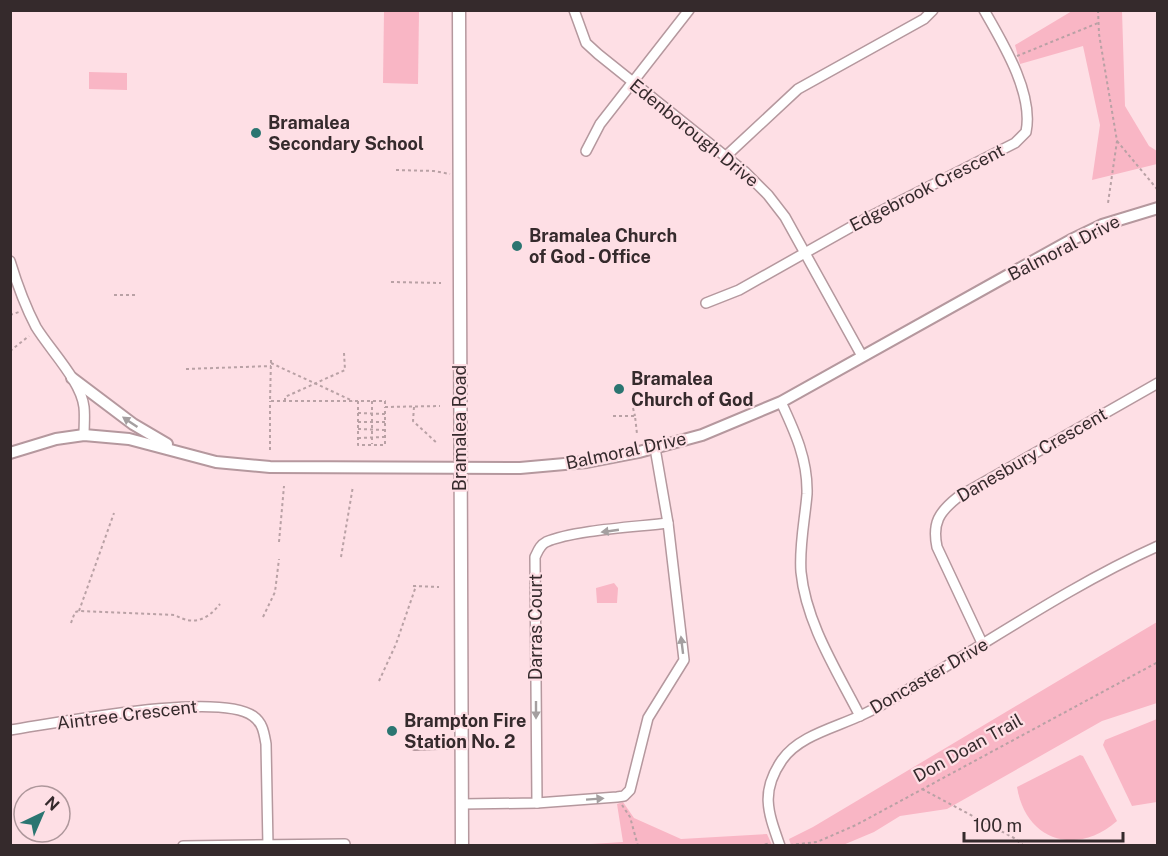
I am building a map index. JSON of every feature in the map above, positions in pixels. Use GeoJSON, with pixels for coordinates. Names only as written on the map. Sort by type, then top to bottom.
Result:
{"type":"FeatureCollection","features":[{"type":"Feature","properties":{"kind":"main road","name":"Bramalea Road"},"geometry":{"type":"LineString","coordinates":[[459,10],[462,846]]}},
{"type":"Feature","properties":{"kind":"street","name":"Edenborough Drive"},"geometry":{"type":"LineString","coordinates":[[573,10],[586,43],[726,157],[768,195],[785,217],[862,356]]}},
{"type":"Feature","properties":{"kind":"street"},"geometry":{"type":"LineString","coordinates":[[586,151],[600,124],[689,10]]}},
{"type":"Feature","properties":{"kind":"street"},"geometry":{"type":"LineString","coordinates":[[726,157],[798,89],[924,19],[933,10]]}},
{"type":"Feature","properties":{"kind":"street","name":"Edgebrook Crescent"},"geometry":{"type":"LineString","coordinates":[[706,303],[739,290],[867,218],[1015,143],[1026,132],[1027,109],[1010,58],[984,10]]}},
{"type":"Feature","properties":{"kind":"street","name":"Balmoral Drive"},"geometry":{"type":"LineString","coordinates":[[10,453],[48,441],[84,435],[129,439],[240,466],[520,468],[557,465],[655,448],[702,435],[781,402],[1071,240],[1102,225],[1158,208]]}},
{"type":"Feature","properties":{"kind":"street"},"geometry":{"type":"LineString","coordinates":[[10,261],[21,294],[38,329],[72,378],[84,407],[84,435]]}},
{"type":"Feature","properties":{"kind":"street"},"geometry":{"type":"LineString","coordinates":[[72,378],[133,424],[180,452]]}},
{"type":"Feature","properties":{"kind":"street","name":"Danesbury Crescent"},"geometry":{"type":"LineString","coordinates":[[983,645],[937,547],[934,530],[937,518],[958,497],[1158,383]]}},
{"type":"Feature","properties":{"kind":"street"},"geometry":{"type":"LineString","coordinates":[[781,402],[801,448],[806,468],[807,491],[801,571],[807,601],[818,632],[860,716]]}},
{"type":"Feature","properties":{"kind":"street"},"geometry":{"type":"LineString","coordinates":[[462,804],[537,803],[617,797],[624,796],[634,783],[648,718],[684,660],[668,523],[655,448]]}},
{"type":"Feature","properties":{"kind":"street","name":"Darras Court"},"geometry":{"type":"LineString","coordinates":[[537,803],[535,557],[538,550],[546,542],[668,523]]}},
{"type":"Feature","properties":{"kind":"street","name":"Doncaster Drive"},"geometry":{"type":"LineString","coordinates":[[780,844],[768,811],[767,796],[770,779],[783,758],[796,744],[860,716],[1073,591],[1158,546]]}},
{"type":"Feature","properties":{"kind":"street","name":"Aintree Crescent"},"geometry":{"type":"LineString","coordinates":[[10,730],[191,705],[233,708],[254,716],[264,729],[266,744],[268,845]]}},
{"type":"Feature","properties":{"kind":"street"},"geometry":{"type":"LineString","coordinates":[[183,846],[345,844]]}},
{"type":"Feature","properties":{"kind":"lane"},"geometry":{"type":"LineString","coordinates":[[415,747],[462,745]]}},
{"type":"Feature","properties":{"kind":"path"},"geometry":{"type":"LineString","coordinates":[[1098,10],[1098,23],[1117,141],[1108,203]]}},
{"type":"Feature","properties":{"kind":"path"},"geometry":{"type":"LineString","coordinates":[[1010,58],[1098,23]]}},
{"type":"Feature","properties":{"kind":"path"},"geometry":{"type":"LineString","coordinates":[[1117,141],[1157,189]]}},
{"type":"Feature","properties":{"kind":"path"},"geometry":{"type":"LineString","coordinates":[[396,170],[434,171],[460,177]]}},
{"type":"Feature","properties":{"kind":"path"},"geometry":{"type":"LineString","coordinates":[[391,282],[441,283]]}},
{"type":"Feature","properties":{"kind":"path"},"geometry":{"type":"LineString","coordinates":[[114,295],[135,295]]}},
{"type":"Feature","properties":{"kind":"path"},"geometry":{"type":"LineString","coordinates":[[10,351],[38,329]]}},
{"type":"Feature","properties":{"kind":"path"},"geometry":{"type":"LineString","coordinates":[[285,401],[285,397],[345,370],[344,353]]}},
{"type":"Feature","properties":{"kind":"path"},"geometry":{"type":"LineString","coordinates":[[270,450],[271,363]]}},
{"type":"Feature","properties":{"kind":"path"},"geometry":{"type":"LineString","coordinates":[[186,369],[271,363],[356,401]]}},
{"type":"Feature","properties":{"kind":"path"},"geometry":{"type":"LineString","coordinates":[[270,401],[356,401],[372,401],[385,402],[386,445],[358,445],[356,401]]}},
{"type":"Feature","properties":{"kind":"path"},"geometry":{"type":"LineString","coordinates":[[372,401],[372,445]]}},
{"type":"Feature","properties":{"kind":"path"},"geometry":{"type":"LineString","coordinates":[[385,407],[440,406]]}},
{"type":"Feature","properties":{"kind":"path"},"geometry":{"type":"LineString","coordinates":[[414,407],[413,421],[438,444]]}},
{"type":"Feature","properties":{"kind":"path"},"geometry":{"type":"LineString","coordinates":[[633,408],[637,434]]}},
{"type":"Feature","properties":{"kind":"path"},"geometry":{"type":"LineString","coordinates":[[358,413],[385,414]]}},
{"type":"Feature","properties":{"kind":"path"},"geometry":{"type":"LineString","coordinates":[[613,416],[635,416]]}},
{"type":"Feature","properties":{"kind":"path"},"geometry":{"type":"LineString","coordinates":[[358,422],[385,422]]}},
{"type":"Feature","properties":{"kind":"path"},"geometry":{"type":"LineString","coordinates":[[358,429],[385,430]]}},
{"type":"Feature","properties":{"kind":"path"},"geometry":{"type":"LineString","coordinates":[[358,438],[385,437]]}},
{"type":"Feature","properties":{"kind":"path"},"geometry":{"type":"LineString","coordinates":[[279,542],[284,486]]}},
{"type":"Feature","properties":{"kind":"path"},"geometry":{"type":"LineString","coordinates":[[341,557],[353,486]]}},
{"type":"Feature","properties":{"kind":"path"},"geometry":{"type":"LineString","coordinates":[[79,611],[114,513]]}},
{"type":"Feature","properties":{"kind":"path"},"geometry":{"type":"LineString","coordinates":[[263,617],[275,592],[279,559]]}},
{"type":"Feature","properties":{"kind":"path"},"geometry":{"type":"LineString","coordinates":[[379,681],[396,644],[414,586],[439,587]]}},
{"type":"Feature","properties":{"kind":"path"},"geometry":{"type":"LineString","coordinates":[[71,623],[75,612],[79,611],[175,615],[185,621],[194,621],[209,617],[220,604]]}},
{"type":"Feature","properties":{"kind":"path","name":"Don Doan Trail"},"geometry":{"type":"LineString","coordinates":[[759,846],[804,844],[828,838],[1158,662]]}},
{"type":"Feature","properties":{"kind":"path"},"geometry":{"type":"LineString","coordinates":[[922,789],[1014,838],[1024,846]]}},
{"type":"Feature","properties":{"kind":"path"},"geometry":{"type":"LineString","coordinates":[[617,797],[630,817],[638,846]]}},
{"type":"Feature","properties":{"kind":"shaded area"},"geometry":{"type":"Polygon","coordinates":[[[384,11],[419,11],[418,84],[383,83],[384,11]]]}},
{"type":"Feature","properties":{"kind":"shaded area"},"geometry":{"type":"Polygon","coordinates":[[[1072,11],[1122,11],[1125,106],[1149,146],[1157,151],[1157,164],[1092,180],[1100,125],[1083,46],[1020,64],[1015,45],[1072,11]]]}},
{"type":"Feature","properties":{"kind":"shaded area"},"geometry":{"type":"Polygon","coordinates":[[[89,72],[127,73],[127,90],[89,89],[89,72]]]}},
{"type":"Feature","properties":{"kind":"shaded area"},"geometry":{"type":"Polygon","coordinates":[[[614,583],[618,588],[617,603],[597,603],[596,588],[614,583]]]}},
{"type":"Feature","properties":{"kind":"shaded area"},"geometry":{"type":"Polygon","coordinates":[[[1157,622],[1157,703],[1102,721],[947,809],[900,816],[874,832],[843,845],[791,845],[789,839],[813,827],[1157,622]]]}},
{"type":"Feature","properties":{"kind":"shaded area"},"geometry":{"type":"Polygon","coordinates":[[[1157,719],[1157,802],[1132,806],[1103,745],[1105,740],[1157,719]]]}},
{"type":"Feature","properties":{"kind":"shaded area"},"geometry":{"type":"Polygon","coordinates":[[[1080,755],[1083,756],[1117,821],[1102,832],[1086,838],[1070,840],[1055,838],[1042,831],[1031,820],[1022,806],[1017,787],[1080,755]]]}},
{"type":"Feature","properties":{"kind":"shaded area"},"geometry":{"type":"Polygon","coordinates":[[[623,802],[634,818],[681,839],[767,834],[772,845],[575,845],[623,842],[617,804],[623,802]]]}},
{"type":"Feature","properties":{"kind":"place","name":"Bramalea Secondary School"},"geometry":{"type":"Point","coordinates":[256,133]}},
{"type":"Feature","properties":{"kind":"place","name":"Bramalea Church of God - Office"},"geometry":{"type":"Point","coordinates":[517,246]}},
{"type":"Feature","properties":{"kind":"place","name":"Bramalea Church of God"},"geometry":{"type":"Point","coordinates":[619,389]}},
{"type":"Feature","properties":{"kind":"place","name":"Brampton Fire Station No. 2"},"geometry":{"type":"Point","coordinates":[392,731]}}]}
